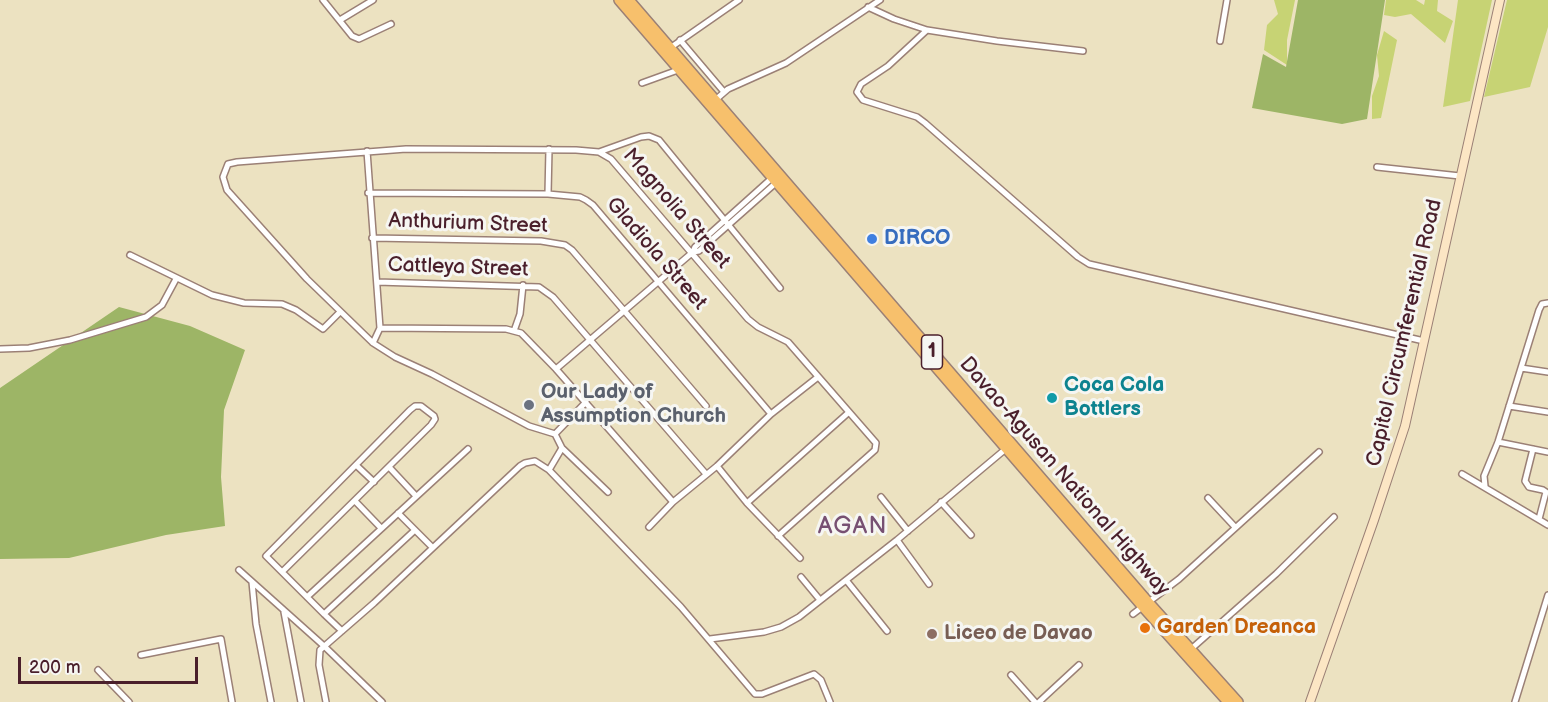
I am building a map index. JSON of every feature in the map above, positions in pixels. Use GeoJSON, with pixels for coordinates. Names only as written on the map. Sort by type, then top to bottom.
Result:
{"type":"FeatureCollection","features":[{"type":"Feature","properties":{"kind":"highway","name":"Davao-Agusan National Highway"},"geometry":{"type":"LineString","coordinates":[[619,0],[678,70],[712,103]]}},
{"type":"Feature","properties":{"kind":"highway","name":"Davao-Agusan National Highway"},"geometry":{"type":"LineString","coordinates":[[629,0],[670,48],[712,103],[1146,605],[1227,702]]}},
{"type":"Feature","properties":{"kind":"highway","name":"Davao-Agusan National Highway"},"geometry":{"type":"LineString","coordinates":[[1146,605],[1238,702]]}},
{"type":"Feature","properties":{"kind":"main road","name":"Capitol Circumferential Road"},"geometry":{"type":"LineString","coordinates":[[1310,702],[1400,444],[1500,0]]}},
{"type":"Feature","properties":{"kind":"street"},"geometry":{"type":"LineString","coordinates":[[323,0],[352,36],[359,39],[391,24]]}},
{"type":"Feature","properties":{"kind":"street"},"geometry":{"type":"LineString","coordinates":[[340,20],[373,0]]}},
{"type":"Feature","properties":{"kind":"street"},"geometry":{"type":"LineString","coordinates":[[670,48],[739,0]]}},
{"type":"Feature","properties":{"kind":"street"},"geometry":{"type":"LineString","coordinates":[[712,103],[724,92],[747,79],[786,63],[880,0]]}},
{"type":"Feature","properties":{"kind":"street"},"geometry":{"type":"LineString","coordinates":[[1220,41],[1227,0]]}},
{"type":"Feature","properties":{"kind":"street"},"geometry":{"type":"LineString","coordinates":[[868,7],[894,20],[927,30],[1083,51]]}},
{"type":"Feature","properties":{"kind":"street"},"geometry":{"type":"LineString","coordinates":[[927,30],[888,66],[861,84],[858,95],[863,100],[908,114],[926,123],[1083,261],[1104,268],[1424,341]]}},
{"type":"Feature","properties":{"kind":"street"},"geometry":{"type":"LineString","coordinates":[[680,40],[724,92]]}},
{"type":"Feature","properties":{"kind":"street"},"geometry":{"type":"LineString","coordinates":[[642,82],[678,70]]}},
{"type":"Feature","properties":{"kind":"street"},"geometry":{"type":"LineString","coordinates":[[599,152],[641,137],[655,137],[659,140],[780,288]]}},
{"type":"Feature","properties":{"kind":"street"},"geometry":{"type":"LineString","coordinates":[[548,194],[549,149]]}},
{"type":"Feature","properties":{"kind":"street","name":"Magnolia Street"},"geometry":{"type":"LineString","coordinates":[[340,312],[227,190],[223,177],[228,164],[367,151],[549,149],[599,152],[617,165],[748,319],[764,331],[788,342],[876,443],[875,450],[778,536]]}},
{"type":"Feature","properties":{"kind":"street"},"geometry":{"type":"LineString","coordinates":[[367,151],[368,194],[380,328],[373,343]]}},
{"type":"Feature","properties":{"kind":"street"},"geometry":{"type":"LineString","coordinates":[[1377,166],[1460,176]]}},
{"type":"Feature","properties":{"kind":"street"},"geometry":{"type":"LineString","coordinates":[[556,369],[591,341],[776,178]]}},
{"type":"Feature","properties":{"kind":"street","name":"Gladiola Street"},"geometry":{"type":"LineString","coordinates":[[368,194],[548,194],[580,197],[586,200],[771,414]]}},
{"type":"Feature","properties":{"kind":"street","name":"Anthurium Street"},"geometry":{"type":"LineString","coordinates":[[372,238],[559,243],[572,250],[706,406]]}},
{"type":"Feature","properties":{"kind":"street"},"geometry":{"type":"LineString","coordinates":[[130,255],[212,295],[231,301],[282,304],[296,310],[323,329],[340,312],[373,343],[395,357],[432,374],[529,426],[555,434],[562,448],[608,492]]}},
{"type":"Feature","properties":{"kind":"street"},"geometry":{"type":"LineString","coordinates":[[0,350],[29,348],[70,340],[146,317],[162,305],[176,279]]}},
{"type":"Feature","properties":{"kind":"street","name":"Cattleya Street"},"geometry":{"type":"LineString","coordinates":[[376,282],[523,285],[539,287],[547,291],[706,474]]}},
{"type":"Feature","properties":{"kind":"street"},"geometry":{"type":"LineString","coordinates":[[514,331],[520,314],[523,285]]}},
{"type":"Feature","properties":{"kind":"street"},"geometry":{"type":"LineString","coordinates":[[1485,486],[1484,476],[1498,442],[1539,310],[1542,304],[1548,303]]}},
{"type":"Feature","properties":{"kind":"street"},"geometry":{"type":"LineString","coordinates":[[380,328],[514,331],[528,338],[673,502]]}},
{"type":"Feature","properties":{"kind":"street"},"geometry":{"type":"LineString","coordinates":[[1521,368],[1548,372]]}},
{"type":"Feature","properties":{"kind":"street"},"geometry":{"type":"LineString","coordinates":[[649,527],[673,502],[717,466],[771,414],[818,377]]}},
{"type":"Feature","properties":{"kind":"street"},"geometry":{"type":"LineString","coordinates":[[555,434],[586,402]]}},
{"type":"Feature","properties":{"kind":"street"},"geometry":{"type":"LineString","coordinates":[[282,572],[434,422],[434,416],[421,406],[410,410],[266,556],[282,572],[324,614],[342,631]]}},
{"type":"Feature","properties":{"kind":"street"},"geometry":{"type":"LineString","coordinates":[[1509,406],[1548,412]]}},
{"type":"Feature","properties":{"kind":"street"},"geometry":{"type":"LineString","coordinates":[[747,503],[848,413]]}},
{"type":"Feature","properties":{"kind":"street"},"geometry":{"type":"LineString","coordinates":[[1498,442],[1548,452]]}},
{"type":"Feature","properties":{"kind":"street"},"geometry":{"type":"LineString","coordinates":[[710,639],[773,630],[799,617],[897,540],[1009,447]]}},
{"type":"Feature","properties":{"kind":"street"},"geometry":{"type":"LineString","coordinates":[[549,470],[562,448]]}},
{"type":"Feature","properties":{"kind":"street"},"geometry":{"type":"LineString","coordinates":[[307,597],[468,449]]}},
{"type":"Feature","properties":{"kind":"street"},"geometry":{"type":"LineString","coordinates":[[1533,449],[1525,481],[1529,487],[1546,492],[1539,519]]}},
{"type":"Feature","properties":{"kind":"street"},"geometry":{"type":"LineString","coordinates":[[1133,614],[1191,569],[1319,452]]}},
{"type":"Feature","properties":{"kind":"street"},"geometry":{"type":"LineString","coordinates":[[326,702],[318,656],[320,650],[525,463],[535,461],[549,470],[710,639],[755,694],[769,692],[814,674],[821,680],[830,702]]}},
{"type":"Feature","properties":{"kind":"street"},"geometry":{"type":"LineString","coordinates":[[356,465],[374,482]]}},
{"type":"Feature","properties":{"kind":"street"},"geometry":{"type":"LineString","coordinates":[[717,466],[747,503],[800,558]]}},
{"type":"Feature","properties":{"kind":"street"},"geometry":{"type":"LineString","coordinates":[[389,467],[416,496]]}},
{"type":"Feature","properties":{"kind":"street"},"geometry":{"type":"LineString","coordinates":[[1462,474],[1548,525]]}},
{"type":"Feature","properties":{"kind":"street"},"geometry":{"type":"LineString","coordinates":[[881,497],[908,531]]}},
{"type":"Feature","properties":{"kind":"street"},"geometry":{"type":"LineString","coordinates":[[1208,498],[1235,527]]}},
{"type":"Feature","properties":{"kind":"street"},"geometry":{"type":"LineString","coordinates":[[355,501],[381,528]]}},
{"type":"Feature","properties":{"kind":"street"},"geometry":{"type":"LineString","coordinates":[[941,502],[971,535]]}},
{"type":"Feature","properties":{"kind":"street"},"geometry":{"type":"LineString","coordinates":[[398,513],[432,548]]}},
{"type":"Feature","properties":{"kind":"street"},"geometry":{"type":"LineString","coordinates":[[1190,650],[1276,574],[1334,517]]}},
{"type":"Feature","properties":{"kind":"street"},"geometry":{"type":"LineString","coordinates":[[324,614],[415,530]]}},
{"type":"Feature","properties":{"kind":"street"},"geometry":{"type":"LineString","coordinates":[[897,540],[929,584]]}},
{"type":"Feature","properties":{"kind":"street"},"geometry":{"type":"LineString","coordinates":[[239,570],[324,646],[382,702]]}},
{"type":"Feature","properties":{"kind":"street"},"geometry":{"type":"LineString","coordinates":[[801,577],[820,600]]}},
{"type":"Feature","properties":{"kind":"street"},"geometry":{"type":"LineString","coordinates":[[846,580],[887,632]]}},
{"type":"Feature","properties":{"kind":"street"},"geometry":{"type":"LineString","coordinates":[[252,582],[256,624],[271,702]]}},
{"type":"Feature","properties":{"kind":"street"},"geometry":{"type":"LineString","coordinates":[[253,595],[260,589]]}},
{"type":"Feature","properties":{"kind":"street"},"geometry":{"type":"LineString","coordinates":[[1515,702],[1548,596]]}},
{"type":"Feature","properties":{"kind":"street"},"geometry":{"type":"LineString","coordinates":[[284,610],[301,702]]}},
{"type":"Feature","properties":{"kind":"street"},"geometry":{"type":"LineString","coordinates":[[141,655],[221,639],[232,702]]}},
{"type":"Feature","properties":{"kind":"street"},"geometry":{"type":"LineString","coordinates":[[1011,675],[1037,702],[1079,665]]}},
{"type":"Feature","properties":{"kind":"street"},"geometry":{"type":"LineString","coordinates":[[98,670],[129,702]]}},
{"type":"Feature","properties":{"kind":"green space"},"geometry":{"type":"Polygon","coordinates":[[[1274,0],[1295,0],[1287,40],[1287,65],[1264,50],[1267,25],[1278,14],[1274,0]]]}},
{"type":"Feature","properties":{"kind":"green space"},"geometry":{"type":"Polygon","coordinates":[[[1298,0],[1385,0],[1367,119],[1342,124],[1252,108],[1263,54],[1286,67],[1298,0]]]}},
{"type":"Feature","properties":{"kind":"green space"},"geometry":{"type":"Polygon","coordinates":[[[1386,0],[1416,0],[1424,5],[1425,0],[1438,0],[1437,11],[1453,21],[1445,43],[1411,14],[1395,17],[1384,15],[1386,0]]]}},
{"type":"Feature","properties":{"kind":"green space"},"geometry":{"type":"Polygon","coordinates":[[[1458,0],[1492,0],[1470,101],[1443,107],[1458,0]]]}},
{"type":"Feature","properties":{"kind":"green space"},"geometry":{"type":"Polygon","coordinates":[[[1507,0],[1548,0],[1548,27],[1530,87],[1484,97],[1507,0]]]}},
{"type":"Feature","properties":{"kind":"green space"},"geometry":{"type":"Polygon","coordinates":[[[1384,31],[1397,40],[1381,118],[1372,119],[1372,96],[1379,76],[1377,55],[1384,31]]]}},
{"type":"Feature","properties":{"kind":"green space"},"geometry":{"type":"Polygon","coordinates":[[[119,307],[190,326],[245,350],[224,410],[221,477],[225,526],[166,535],[69,558],[0,559],[0,388],[119,307]]]}},
{"type":"Feature","properties":{"kind":"place","name":"DIRCO"},"geometry":{"type":"Point","coordinates":[872,239]}},
{"type":"Feature","properties":{"kind":"place","name":"Coca Cola Bottlers"},"geometry":{"type":"Point","coordinates":[1052,398]}},
{"type":"Feature","properties":{"kind":"place","name":"Our Lady of Assumption Church"},"geometry":{"type":"Point","coordinates":[529,405]}},
{"type":"Feature","properties":{"kind":"place","name":"Garden Dreanca"},"geometry":{"type":"Point","coordinates":[1145,628]}},
{"type":"Feature","properties":{"kind":"place","name":"Liceo de Davao"},"geometry":{"type":"Point","coordinates":[932,634]}},
{"type":"Feature","properties":{"kind":"district","name":"AGAN"},"geometry":{"type":"Point","coordinates":[853,527]}}]}
